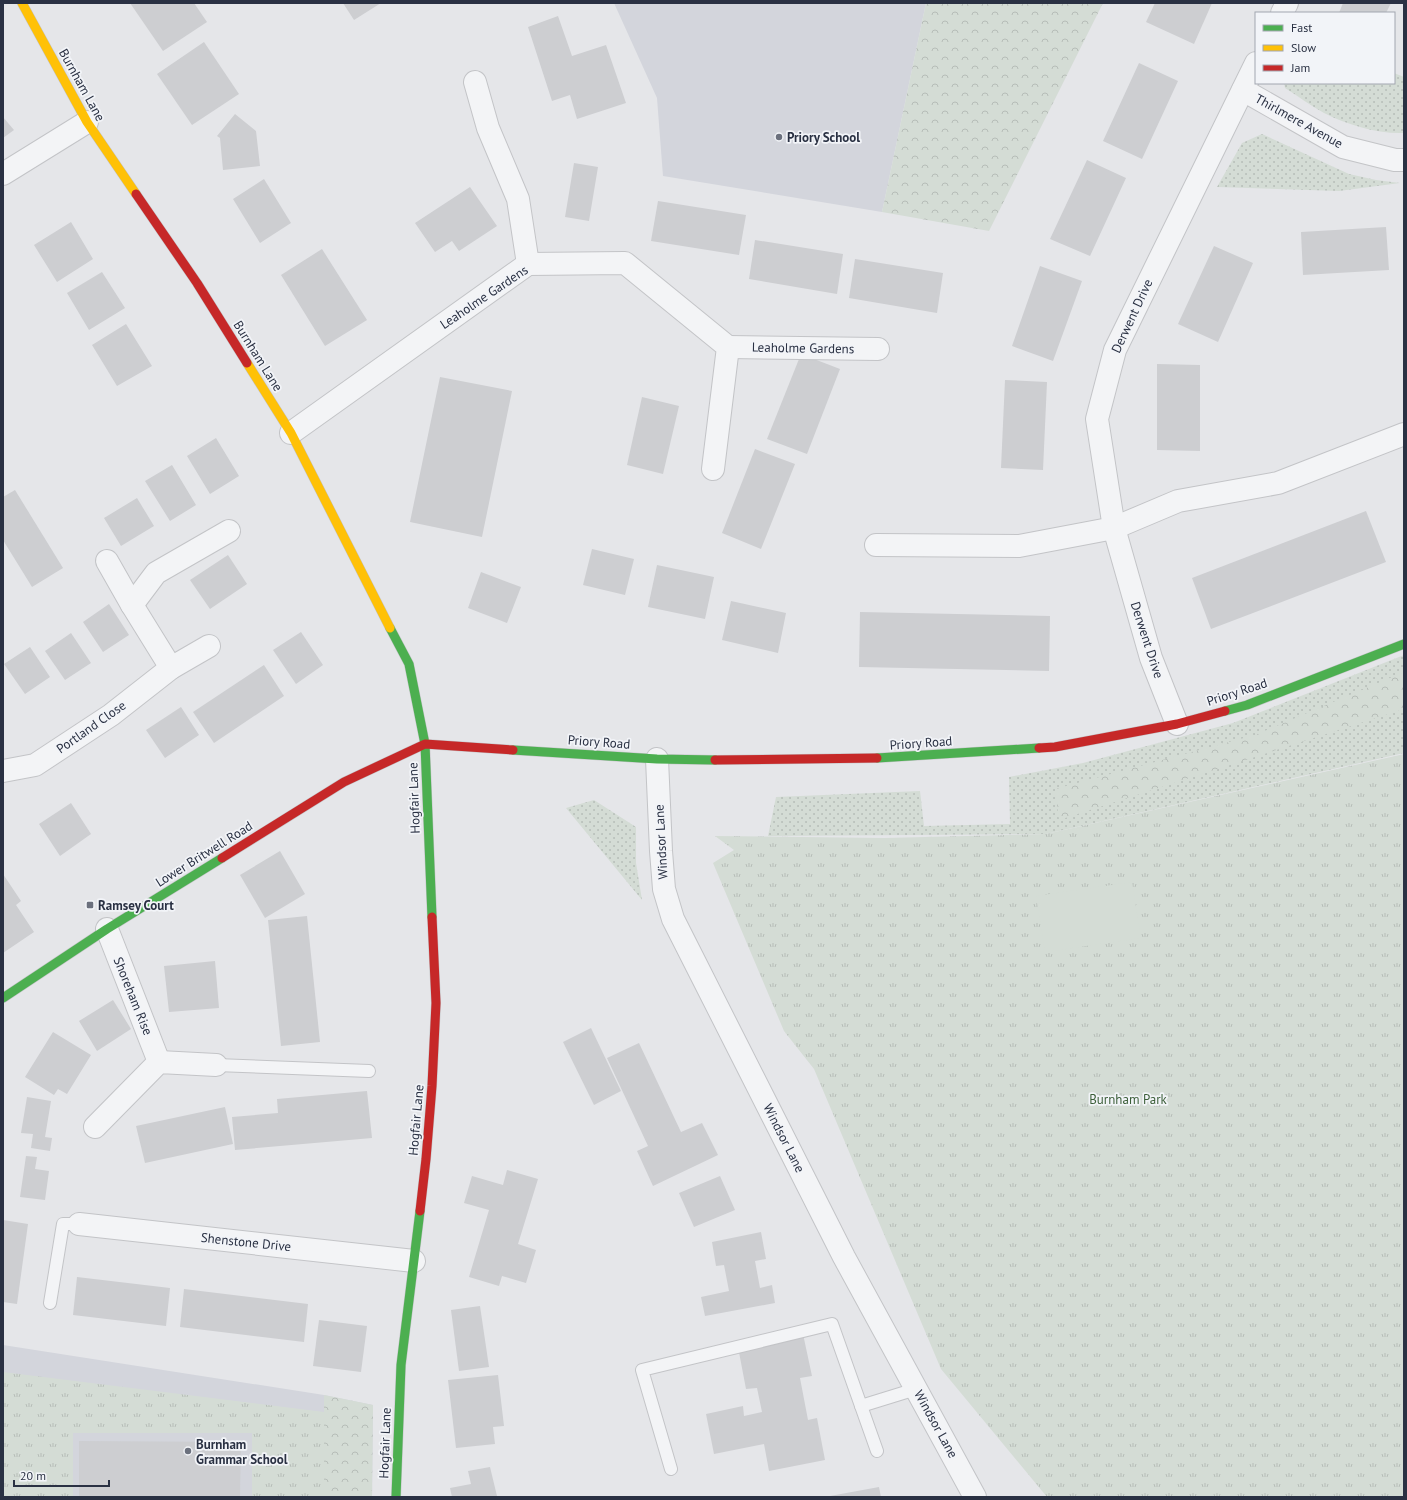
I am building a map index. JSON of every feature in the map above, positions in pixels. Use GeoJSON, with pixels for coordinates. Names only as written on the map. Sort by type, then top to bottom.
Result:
{"type":"FeatureCollection","features":[{"type":"Feature","properties":{"kind":"street","name":"Burnham Lane"},"geometry":{"type":"LineString","coordinates":[[22,3],[87,122],[197,283],[291,433],[409,664],[425,744]]}},
{"type":"Feature","properties":{"kind":"street"},"geometry":{"type":"LineString","coordinates":[[1282,12],[1287,3]]}},
{"type":"Feature","properties":{"kind":"street","name":"Derwent Drive"},"geometry":{"type":"LineString","coordinates":[[1177,724],[1150,658],[1114,528],[1097,419],[1115,350],[1255,65]]}},
{"type":"Feature","properties":{"kind":"street"},"geometry":{"type":"LineString","coordinates":[[475,82],[488,128],[518,199],[528,264]]}},
{"type":"Feature","properties":{"kind":"street","name":"Thirlmere Avenue"},"geometry":{"type":"LineString","coordinates":[[1242,90],[1343,147],[1395,160],[1404,160]]}},
{"type":"Feature","properties":{"kind":"street"},"geometry":{"type":"LineString","coordinates":[[3,174],[87,122]]}},
{"type":"Feature","properties":{"kind":"street","name":"Leaholme Gardens"},"geometry":{"type":"LineString","coordinates":[[291,433],[528,264],[625,263],[728,346],[878,349]]}},
{"type":"Feature","properties":{"kind":"street"},"geometry":{"type":"LineString","coordinates":[[713,469],[728,346]]}},
{"type":"Feature","properties":{"kind":"street"},"geometry":{"type":"LineString","coordinates":[[876,545],[1019,546],[1114,528],[1178,501],[1278,483],[1404,434]]}},
{"type":"Feature","properties":{"kind":"street"},"geometry":{"type":"LineString","coordinates":[[132,605],[156,573],[229,531]]}},
{"type":"Feature","properties":{"kind":"street"},"geometry":{"type":"LineString","coordinates":[[107,561],[171,668]]}},
{"type":"Feature","properties":{"kind":"street","name":"Priory Road"},"geometry":{"type":"LineString","coordinates":[[425,744],[657,759],[745,761],[866,760],[1055,747],[1177,724],[1247,705],[1404,644]]}},
{"type":"Feature","properties":{"kind":"street","name":"Portland Close"},"geometry":{"type":"LineString","coordinates":[[3,771],[35,765],[111,715],[171,668],[209,646]]}},
{"type":"Feature","properties":{"kind":"street","name":"Lower Britwell Road"},"geometry":{"type":"LineString","coordinates":[[3,998],[107,929],[344,782],[425,744]]}},
{"type":"Feature","properties":{"kind":"street","name":"Hogfair Lane"},"geometry":{"type":"LineString","coordinates":[[396,1497],[401,1365],[426,1159],[436,1034],[425,744]]}},
{"type":"Feature","properties":{"kind":"street","name":"Windsor Lane"},"geometry":{"type":"LineString","coordinates":[[657,759],[664,889],[673,919],[844,1257],[975,1497]]}},
{"type":"Feature","properties":{"kind":"street","name":"Shoreham Rise"},"geometry":{"type":"LineString","coordinates":[[107,929],[159,1062]]}},
{"type":"Feature","properties":{"kind":"street"},"geometry":{"type":"LineString","coordinates":[[95,1127],[159,1062],[216,1065]]}},
{"type":"Feature","properties":{"kind":"street","name":"Shenstone Drive"},"geometry":{"type":"LineString","coordinates":[[79,1224],[414,1261]]}},
{"type":"Feature","properties":{"kind":"lane"},"geometry":{"type":"LineString","coordinates":[[216,1065],[369,1071]]}},
{"type":"Feature","properties":{"kind":"lane"},"geometry":{"type":"LineString","coordinates":[[50,1302],[63,1224],[79,1224]]}},
{"type":"Feature","properties":{"kind":"lane"},"geometry":{"type":"LineString","coordinates":[[671,1469],[642,1370],[832,1324],[877,1451]]}},
{"type":"Feature","properties":{"kind":"lane"},"geometry":{"type":"LineString","coordinates":[[861,1406],[916,1389]]}},
{"type":"Feature","properties":{"kind":"shaded area","name":"Priory School"},"geometry":{"type":"Polygon","coordinates":[[[614,3],[926,3],[882,212],[663,176],[657,98],[614,3]]]}},
{"type":"Feature","properties":{"kind":"shaded area","name":"Burnham Grammar School"},"geometry":{"type":"Polygon","coordinates":[[[3,1345],[324,1395],[373,1405],[372,1497],[3,1497],[3,1345]]]}},
{"type":"Feature","properties":{"kind":"green space"},"geometry":{"type":"Polygon","coordinates":[[[926,3],[1103,3],[989,231],[882,212],[926,3]]]}},
{"type":"Feature","properties":{"kind":"green space"},"geometry":{"type":"Polygon","coordinates":[[[1395,73],[1404,77],[1404,133],[1383,132],[1353,125],[1319,110],[1285,88],[1284,84],[1395,84],[1395,73]]]}},
{"type":"Feature","properties":{"kind":"green space"},"geometry":{"type":"Polygon","coordinates":[[[1262,134],[1349,174],[1376,180],[1400,183],[1339,191],[1217,187],[1242,143],[1262,134]]]}},
{"type":"Feature","properties":{"kind":"green space"},"geometry":{"type":"Polygon","coordinates":[[[1404,655],[1404,753],[1046,834],[768,836],[776,797],[920,791],[924,826],[1010,824],[1009,777],[1083,763],[1233,723],[1404,655]]]}},
{"type":"Feature","properties":{"kind":"green space"},"geometry":{"type":"Polygon","coordinates":[[[1404,672],[1404,709],[1059,820],[1055,789],[1255,735],[1404,672]]]}},
{"type":"Feature","properties":{"kind":"green space","name":"Burnham Park"},"geometry":{"type":"Polygon","coordinates":[[[1404,754],[1404,1497],[1047,1497],[941,1369],[814,1069],[784,1031],[713,863],[734,850],[715,836],[884,838],[1046,834],[1404,754]]]}},
{"type":"Feature","properties":{"kind":"green space"},"geometry":{"type":"Polygon","coordinates":[[[594,800],[636,827],[636,863],[642,900],[566,808],[594,800]]]}},
{"type":"Feature","properties":{"kind":"green space"},"geometry":{"type":"Polygon","coordinates":[[[1132,882],[1141,938],[1045,952],[1036,896],[1132,882]]]}},
{"type":"Feature","properties":{"kind":"green space"},"geometry":{"type":"Polygon","coordinates":[[[3,1372],[324,1412],[324,1497],[252,1497],[252,1433],[73,1433],[73,1497],[3,1497],[3,1372]]]}},
{"type":"Feature","properties":{"kind":"green space"},"geometry":{"type":"Polygon","coordinates":[[[324,1395],[373,1405],[372,1497],[324,1497],[324,1395]]]}},
{"type":"Feature","properties":{"kind":"building"},"geometry":{"type":"Polygon","coordinates":[[[130,3],[194,3],[207,22],[163,51],[130,3]]]}},
{"type":"Feature","properties":{"kind":"building"},"geometry":{"type":"Polygon","coordinates":[[[343,3],[381,3],[354,20],[343,3]]]}},
{"type":"Feature","properties":{"kind":"building"},"geometry":{"type":"Polygon","coordinates":[[[1155,3],[1212,3],[1194,44],[1146,22],[1155,3]]]}},
{"type":"Feature","properties":{"kind":"building"},"geometry":{"type":"Polygon","coordinates":[[[1343,3],[1391,3],[1386,12],[1339,12],[1343,3]]]}},
{"type":"Feature","properties":{"kind":"building"},"geometry":{"type":"Polygon","coordinates":[[[558,16],[572,56],[606,45],[626,103],[577,119],[570,95],[552,101],[528,27],[558,16]]]}},
{"type":"Feature","properties":{"kind":"building"},"geometry":{"type":"Polygon","coordinates":[[[204,42],[239,94],[192,125],[157,74],[204,42]]]}},
{"type":"Feature","properties":{"kind":"building"},"geometry":{"type":"Polygon","coordinates":[[[1139,63],[1178,81],[1142,159],[1103,141],[1139,63]]]}},
{"type":"Feature","properties":{"kind":"building"},"geometry":{"type":"Polygon","coordinates":[[[235,114],[256,131],[260,166],[223,170],[220,138],[217,136],[235,114]]]}},
{"type":"Feature","properties":{"kind":"building"},"geometry":{"type":"Polygon","coordinates":[[[3,117],[14,130],[3,138],[3,117]]]}},
{"type":"Feature","properties":{"kind":"building"},"geometry":{"type":"Polygon","coordinates":[[[1087,160],[1126,178],[1090,256],[1050,239],[1087,160]]]}},
{"type":"Feature","properties":{"kind":"building"},"geometry":{"type":"Polygon","coordinates":[[[574,163],[598,167],[589,221],[565,217],[574,163]]]}},
{"type":"Feature","properties":{"kind":"building"},"geometry":{"type":"Polygon","coordinates":[[[264,179],[291,223],[260,243],[233,199],[264,179]]]}},
{"type":"Feature","properties":{"kind":"building"},"geometry":{"type":"Polygon","coordinates":[[[470,187],[497,226],[459,251],[452,241],[435,252],[415,223],[470,187]]]}},
{"type":"Feature","properties":{"kind":"building"},"geometry":{"type":"Polygon","coordinates":[[[658,201],[746,215],[739,255],[651,241],[658,201]]]}},
{"type":"Feature","properties":{"kind":"building"},"geometry":{"type":"Polygon","coordinates":[[[71,222],[93,259],[57,282],[34,245],[71,222]]]}},
{"type":"Feature","properties":{"kind":"building"},"geometry":{"type":"Polygon","coordinates":[[[1386,227],[1389,270],[1303,275],[1301,232],[1386,227]]]}},
{"type":"Feature","properties":{"kind":"building"},"geometry":{"type":"Polygon","coordinates":[[[755,240],[843,254],[837,294],[749,279],[755,240]]]}},
{"type":"Feature","properties":{"kind":"building"},"geometry":{"type":"Polygon","coordinates":[[[1214,246],[1253,263],[1218,342],[1178,324],[1214,246]]]}},
{"type":"Feature","properties":{"kind":"building"},"geometry":{"type":"Polygon","coordinates":[[[322,249],[367,320],[325,346],[281,275],[322,249]]]}},
{"type":"Feature","properties":{"kind":"building"},"geometry":{"type":"Polygon","coordinates":[[[855,259],[943,273],[937,313],[849,298],[855,259]]]}},
{"type":"Feature","properties":{"kind":"building"},"geometry":{"type":"Polygon","coordinates":[[[1040,266],[1082,281],[1053,361],[1012,346],[1040,266]]]}},
{"type":"Feature","properties":{"kind":"building"},"geometry":{"type":"Polygon","coordinates":[[[102,272],[125,308],[89,330],[67,293],[102,272]]]}},
{"type":"Feature","properties":{"kind":"building"},"geometry":{"type":"Polygon","coordinates":[[[126,324],[152,366],[117,386],[92,345],[126,324]]]}},
{"type":"Feature","properties":{"kind":"building"},"geometry":{"type":"Polygon","coordinates":[[[801,354],[840,369],[807,454],[767,439],[801,354]]]}},
{"type":"Feature","properties":{"kind":"building"},"geometry":{"type":"Polygon","coordinates":[[[1157,364],[1200,365],[1200,451],[1157,450],[1157,364]]]}},
{"type":"Feature","properties":{"kind":"building"},"geometry":{"type":"Polygon","coordinates":[[[440,377],[512,391],[482,537],[410,522],[440,377]]]}},
{"type":"Feature","properties":{"kind":"building"},"geometry":{"type":"Polygon","coordinates":[[[1005,380],[1047,382],[1043,470],[1001,468],[1005,380]]]}},
{"type":"Feature","properties":{"kind":"building"},"geometry":{"type":"Polygon","coordinates":[[[642,397],[679,406],[663,474],[627,465],[642,397]]]}},
{"type":"Feature","properties":{"kind":"building"},"geometry":{"type":"Polygon","coordinates":[[[216,438],[239,476],[210,494],[187,456],[216,438]]]}},
{"type":"Feature","properties":{"kind":"building"},"geometry":{"type":"Polygon","coordinates":[[[755,449],[795,464],[761,549],[722,533],[755,449]]]}},
{"type":"Feature","properties":{"kind":"building"},"geometry":{"type":"Polygon","coordinates":[[[172,465],[196,505],[170,521],[145,481],[172,465]]]}},
{"type":"Feature","properties":{"kind":"building"},"geometry":{"type":"Polygon","coordinates":[[[15,490],[63,568],[32,587],[3,540],[3,497],[15,490]]]}},
{"type":"Feature","properties":{"kind":"building"},"geometry":{"type":"Polygon","coordinates":[[[137,498],[154,526],[121,546],[104,518],[137,498]]]}},
{"type":"Feature","properties":{"kind":"building"},"geometry":{"type":"Polygon","coordinates":[[[1366,511],[1386,562],[1211,629],[1192,578],[1366,511]]]}},
{"type":"Feature","properties":{"kind":"building"},"geometry":{"type":"Polygon","coordinates":[[[592,549],[634,559],[625,595],[583,585],[592,549]]]}},
{"type":"Feature","properties":{"kind":"building"},"geometry":{"type":"Polygon","coordinates":[[[228,555],[247,584],[210,609],[190,580],[228,555]]]}},
{"type":"Feature","properties":{"kind":"building"},"geometry":{"type":"Polygon","coordinates":[[[657,565],[714,577],[705,619],[648,607],[657,565]]]}},
{"type":"Feature","properties":{"kind":"building"},"geometry":{"type":"Polygon","coordinates":[[[481,572],[521,587],[507,623],[468,608],[481,572]]]}},
{"type":"Feature","properties":{"kind":"building"},"geometry":{"type":"Polygon","coordinates":[[[731,601],[786,613],[778,653],[722,640],[731,601]]]}},
{"type":"Feature","properties":{"kind":"building"},"geometry":{"type":"Polygon","coordinates":[[[109,604],[129,635],[103,652],[83,622],[109,604]]]}},
{"type":"Feature","properties":{"kind":"building"},"geometry":{"type":"Polygon","coordinates":[[[860,612],[1050,616],[1049,671],[859,667],[860,612]]]}},
{"type":"Feature","properties":{"kind":"building"},"geometry":{"type":"Polygon","coordinates":[[[301,632],[323,665],[296,684],[273,650],[301,632]]]}},
{"type":"Feature","properties":{"kind":"building"},"geometry":{"type":"Polygon","coordinates":[[[71,633],[91,663],[65,680],[45,651],[71,633]]]}},
{"type":"Feature","properties":{"kind":"building"},"geometry":{"type":"Polygon","coordinates":[[[30,647],[50,677],[25,694],[4,664],[30,647]]]}},
{"type":"Feature","properties":{"kind":"building"},"geometry":{"type":"Polygon","coordinates":[[[264,665],[284,696],[214,743],[193,712],[264,665]]]}},
{"type":"Feature","properties":{"kind":"building"},"geometry":{"type":"Polygon","coordinates":[[[181,707],[199,735],[165,758],[146,730],[181,707]]]}},
{"type":"Feature","properties":{"kind":"building"},"geometry":{"type":"Polygon","coordinates":[[[71,803],[91,834],[60,856],[39,824],[71,803]]]}},
{"type":"Feature","properties":{"kind":"building"},"geometry":{"type":"Polygon","coordinates":[[[280,851],[305,894],[265,918],[240,875],[280,851]]]}},
{"type":"Feature","properties":{"kind":"building"},"geometry":{"type":"Polygon","coordinates":[[[3,874],[21,901],[16,905],[34,932],[3,953],[3,874]]]}},
{"type":"Feature","properties":{"kind":"building"},"geometry":{"type":"Polygon","coordinates":[[[307,916],[320,1042],[281,1046],[268,920],[307,916]]]}},
{"type":"Feature","properties":{"kind":"building"},"geometry":{"type":"Polygon","coordinates":[[[215,961],[219,1008],[169,1012],[164,966],[215,961]]]}},
{"type":"Feature","properties":{"kind":"building"},"geometry":{"type":"Polygon","coordinates":[[[113,1000],[131,1029],[97,1051],[79,1021],[113,1000]]]}},
{"type":"Feature","properties":{"kind":"building"},"geometry":{"type":"Polygon","coordinates":[[[591,1028],[621,1091],[594,1105],[563,1042],[591,1028]]]}},
{"type":"Feature","properties":{"kind":"building"},"geometry":{"type":"Polygon","coordinates":[[[53,1032],[91,1055],[67,1094],[58,1089],[54,1095],[25,1077],[53,1032]]]}},
{"type":"Feature","properties":{"kind":"building"},"geometry":{"type":"Polygon","coordinates":[[[639,1043],[681,1132],[702,1123],[718,1155],[653,1186],[637,1151],[648,1146],[607,1058],[639,1043]]]}},
{"type":"Feature","properties":{"kind":"building"},"geometry":{"type":"Polygon","coordinates":[[[367,1091],[372,1138],[235,1150],[232,1117],[278,1113],[277,1099],[367,1091]]]}},
{"type":"Feature","properties":{"kind":"building"},"geometry":{"type":"Polygon","coordinates":[[[27,1097],[51,1101],[45,1137],[52,1138],[50,1151],[31,1148],[33,1134],[21,1133],[27,1097]]]}},
{"type":"Feature","properties":{"kind":"building"},"geometry":{"type":"Polygon","coordinates":[[[225,1107],[233,1144],[145,1163],[136,1126],[225,1107]]]}},
{"type":"Feature","properties":{"kind":"building"},"geometry":{"type":"Polygon","coordinates":[[[26,1156],[37,1157],[35,1169],[49,1171],[45,1200],[20,1197],[26,1156]]]}},
{"type":"Feature","properties":{"kind":"building"},"geometry":{"type":"Polygon","coordinates":[[[507,1170],[538,1179],[518,1244],[536,1250],[526,1283],[502,1276],[499,1286],[469,1277],[489,1210],[464,1203],[472,1176],[503,1185],[507,1170]]]}},
{"type":"Feature","properties":{"kind":"building"},"geometry":{"type":"Polygon","coordinates":[[[720,1176],[735,1210],[694,1227],[679,1193],[720,1176]]]}},
{"type":"Feature","properties":{"kind":"building"},"geometry":{"type":"Polygon","coordinates":[[[3,1220],[28,1224],[17,1304],[3,1302],[3,1220]]]}},
{"type":"Feature","properties":{"kind":"building"},"geometry":{"type":"Polygon","coordinates":[[[761,1232],[766,1259],[755,1261],[760,1288],[772,1285],[775,1303],[705,1316],[701,1297],[729,1291],[724,1265],[716,1266],[712,1242],[761,1232]]]}},
{"type":"Feature","properties":{"kind":"building"},"geometry":{"type":"Polygon","coordinates":[[[77,1277],[170,1288],[166,1326],[73,1315],[77,1277]]]}},
{"type":"Feature","properties":{"kind":"building"},"geometry":{"type":"Polygon","coordinates":[[[184,1289],[308,1304],[304,1342],[180,1327],[184,1289]]]}},
{"type":"Feature","properties":{"kind":"building"},"geometry":{"type":"Polygon","coordinates":[[[480,1306],[489,1367],[459,1371],[451,1310],[480,1306]]]}},
{"type":"Feature","properties":{"kind":"building"},"geometry":{"type":"Polygon","coordinates":[[[319,1320],[367,1326],[361,1372],[313,1366],[319,1320]]]}},
{"type":"Feature","properties":{"kind":"building"},"geometry":{"type":"Polygon","coordinates":[[[803,1334],[812,1376],[800,1378],[808,1420],[817,1418],[825,1460],[769,1471],[764,1444],[714,1454],[706,1414],[743,1406],[744,1416],[762,1412],[757,1388],[746,1389],[738,1347],[803,1334]]]}},
{"type":"Feature","properties":{"kind":"building"},"geometry":{"type":"Polygon","coordinates":[[[498,1375],[504,1426],[493,1427],[495,1444],[456,1448],[448,1380],[498,1375]]]}},
{"type":"Feature","properties":{"kind":"building"},"geometry":{"type":"Polygon","coordinates":[[[79,1441],[241,1442],[240,1497],[79,1497],[79,1441]]]}},
{"type":"Feature","properties":{"kind":"building"},"geometry":{"type":"Polygon","coordinates":[[[490,1467],[497,1496],[452,1497],[450,1488],[471,1484],[468,1471],[490,1467]]]}},
{"type":"Feature","properties":{"kind":"building"},"geometry":{"type":"Polygon","coordinates":[[[879,1487],[881,1497],[830,1497],[830,1496],[879,1487]]]}},
{"type":"Feature","properties":{"kind":"traffic: fast"},"geometry":{"type":"LineString","coordinates":[[390,628],[409,664],[425,744],[432,917]]}},
{"type":"Feature","properties":{"kind":"traffic: fast"},"geometry":{"type":"LineString","coordinates":[[1225,711],[1247,705],[1404,644]]}},
{"type":"Feature","properties":{"kind":"traffic: fast"},"geometry":{"type":"LineString","coordinates":[[877,758],[1039,748]]}},
{"type":"Feature","properties":{"kind":"traffic: fast"},"geometry":{"type":"LineString","coordinates":[[513,750],[657,759],[715,760]]}},
{"type":"Feature","properties":{"kind":"traffic: fast"},"geometry":{"type":"LineString","coordinates":[[3,998],[107,929],[222,858]]}},
{"type":"Feature","properties":{"kind":"traffic: fast"},"geometry":{"type":"LineString","coordinates":[[396,1497],[401,1365],[420,1211]]}},
{"type":"Feature","properties":{"kind":"traffic: slow"},"geometry":{"type":"LineString","coordinates":[[22,3],[87,122],[136,194]]}},
{"type":"Feature","properties":{"kind":"traffic: slow"},"geometry":{"type":"LineString","coordinates":[[247,363],[291,433],[390,628]]}},
{"type":"Feature","properties":{"kind":"traffic: jam"},"geometry":{"type":"LineString","coordinates":[[136,194],[197,283],[247,363]]}},
{"type":"Feature","properties":{"kind":"traffic: jam"},"geometry":{"type":"LineString","coordinates":[[1039,748],[1055,747],[1177,724],[1225,711]]}},
{"type":"Feature","properties":{"kind":"traffic: jam"},"geometry":{"type":"LineString","coordinates":[[222,858],[344,782],[425,744],[513,750]]}},
{"type":"Feature","properties":{"kind":"traffic: jam"},"geometry":{"type":"LineString","coordinates":[[715,760],[877,758]]}},
{"type":"Feature","properties":{"kind":"traffic: jam"},"geometry":{"type":"LineString","coordinates":[[420,1211],[432,1086],[436,1003],[432,917]]}},
{"type":"Feature","properties":{"kind":"place","name":"Priory School"},"geometry":{"type":"Point","coordinates":[779,137]}},
{"type":"Feature","properties":{"kind":"place","name":"Ramsey Court"},"geometry":{"type":"Point","coordinates":[90,905]}},
{"type":"Feature","properties":{"kind":"place","name":"Burnham Grammar School"},"geometry":{"type":"Point","coordinates":[188,1451]}}]}
